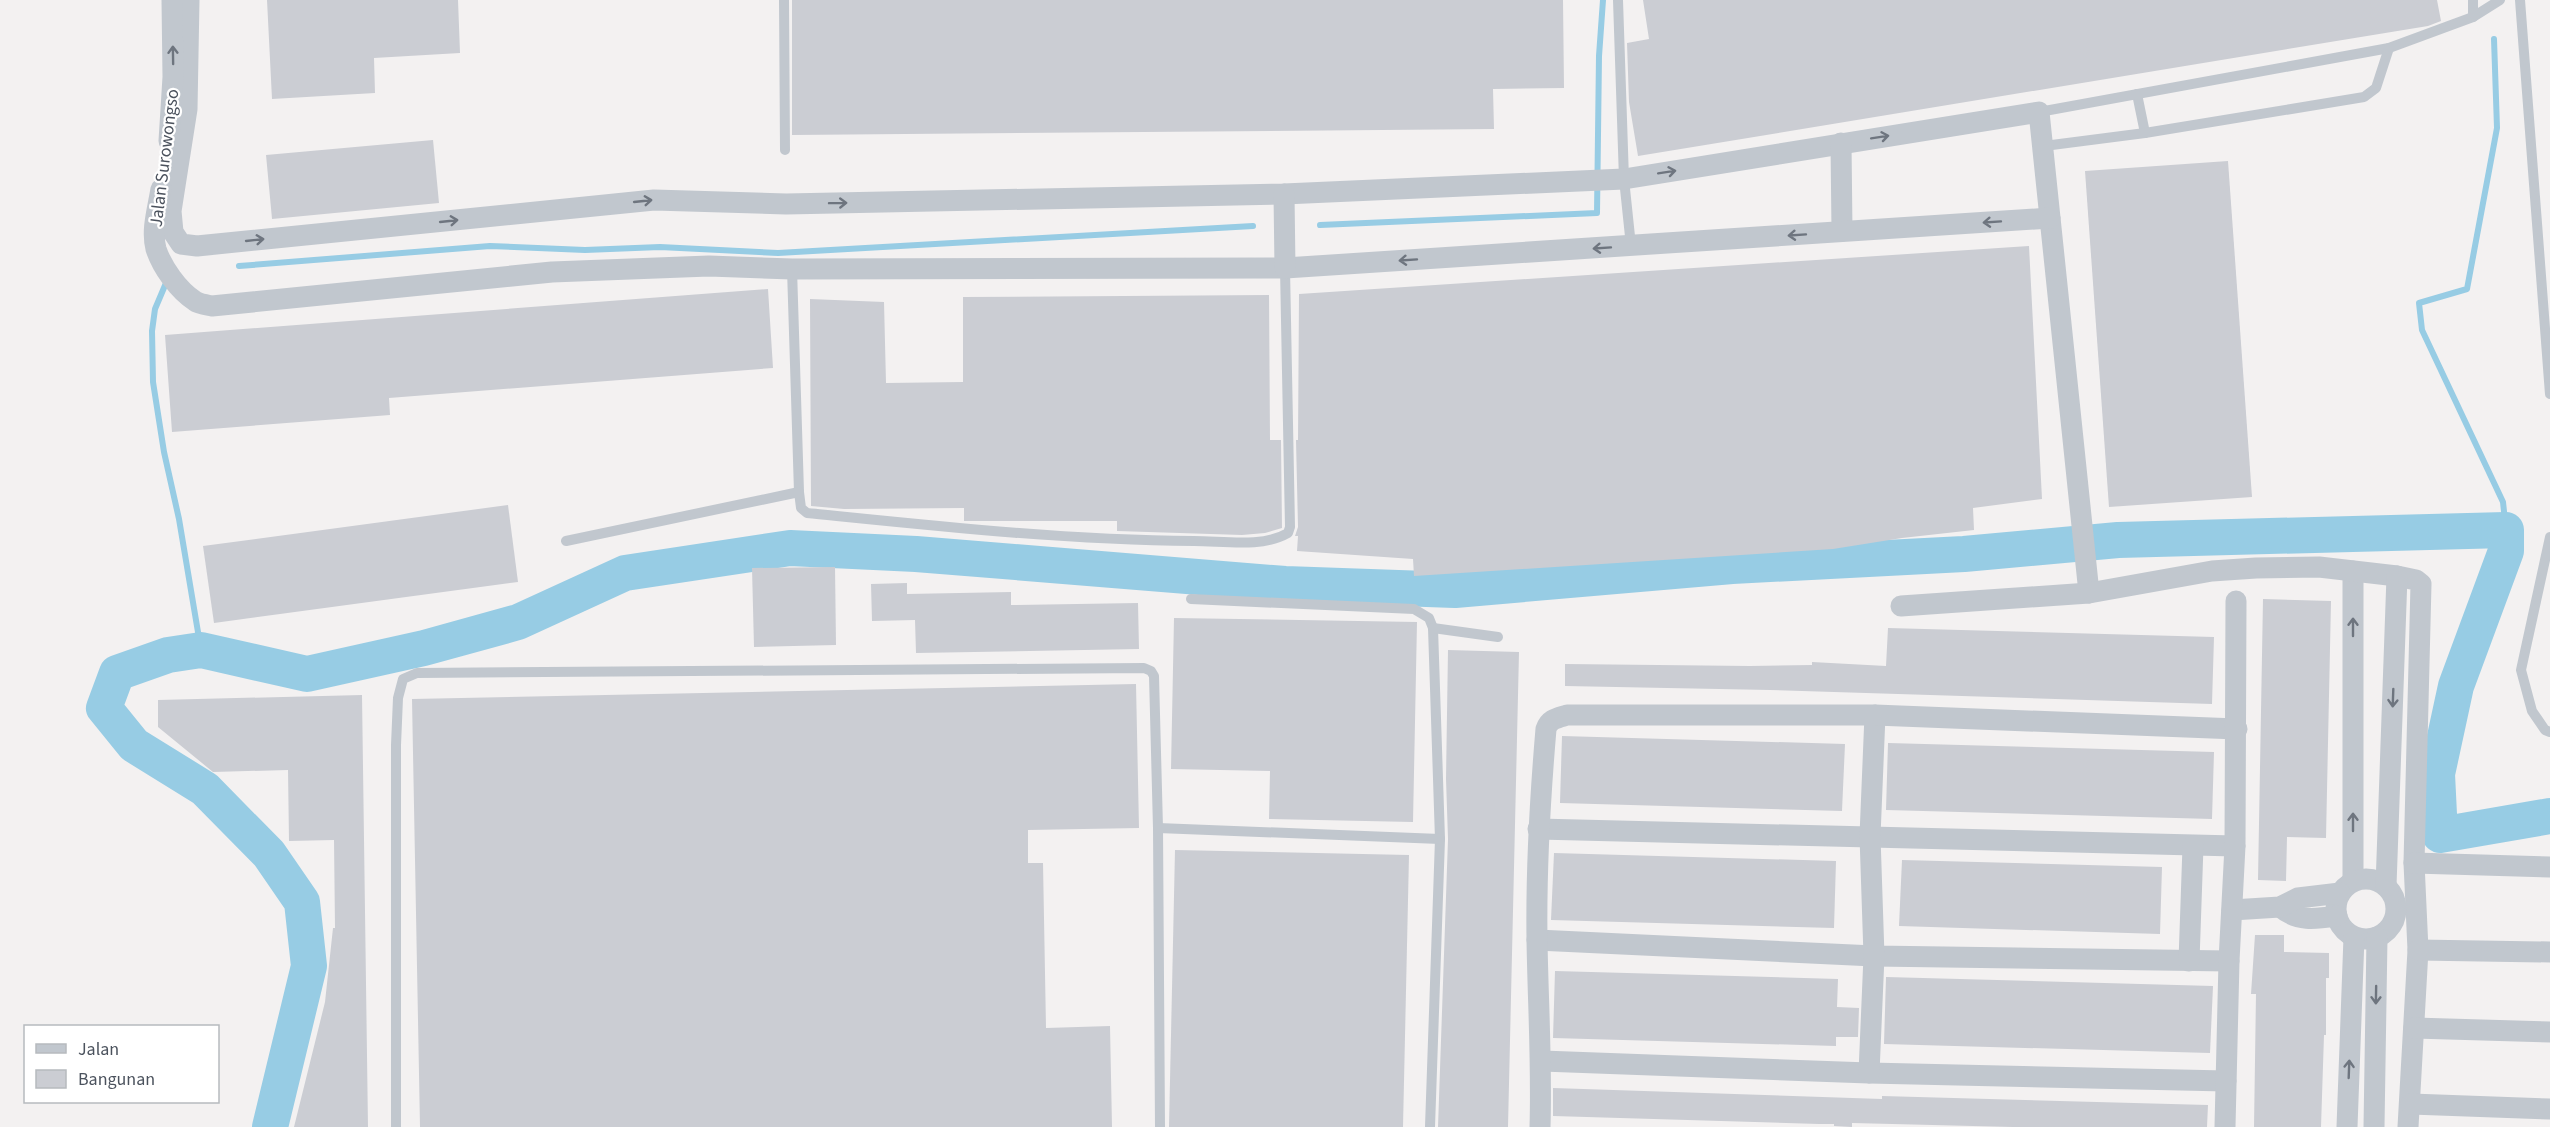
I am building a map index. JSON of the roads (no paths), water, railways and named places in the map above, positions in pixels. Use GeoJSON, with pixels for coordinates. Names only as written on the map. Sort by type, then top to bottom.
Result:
{"type":"FeatureCollection","features":[{"type":"Feature","properties":{"kind":"street","name":"Jalan Surowongso"},"geometry":{"type":"LineString","coordinates":[[172,0],[171,130],[155,227],[156,248],[171,276],[196,302],[212,306],[552,272],[709,266],[792,269],[1285,258],[1631,246],[2050,218]]}},
{"type":"Feature","properties":{"kind":"street","name":"Jalan Surowongso"},"geometry":{"type":"LineString","coordinates":[[189,0],[187,109],[171,211],[173,232],[181,244],[196,246],[654,200],[786,204],[1284,201]]}},
{"type":"Feature","properties":{"kind":"street"},"geometry":{"type":"LineString","coordinates":[[1285,258],[1284,201],[1617,179],[2039,112],[2089,592]]}},
{"type":"Feature","properties":{"kind":"street"},"geometry":{"type":"LineString","coordinates":[[1840,143],[1842,231]]}},
{"type":"Feature","properties":{"kind":"street"},"geometry":{"type":"LineString","coordinates":[[1901,606],[2089,592],[2212,571],[2319,567],[2397,576],[2416,580],[2421,584],[2414,863],[2418,950],[2408,1127]]}},
{"type":"Feature","properties":{"kind":"street"},"geometry":{"type":"LineString","coordinates":[[2232,910],[2280,907],[2298,898],[2347,887],[2371,879],[2386,886],[2397,903],[2396,914],[2386,932],[2370,939],[2354,937],[2340,925],[2335,908],[2347,887],[2353,571]]}},
{"type":"Feature","properties":{"kind":"street"},"geometry":{"type":"LineString","coordinates":[[2386,886],[2397,576]]}},
{"type":"Feature","properties":{"kind":"street"},"geometry":{"type":"LineString","coordinates":[[2226,1127],[2229,961],[2235,846],[2237,729],[2235,601]]}},
{"type":"Feature","properties":{"kind":"street"},"geometry":{"type":"LineString","coordinates":[[1540,1127],[1542,1061],[1537,940],[1538,828],[1546,729],[1548,723],[1555,718],[1567,715],[1875,715],[2237,729]]}},
{"type":"Feature","properties":{"kind":"street"},"geometry":{"type":"LineString","coordinates":[[1869,1073],[1874,957],[1870,836],[1875,715]]}},
{"type":"Feature","properties":{"kind":"street"},"geometry":{"type":"LineString","coordinates":[[1538,828],[2235,846]]}},
{"type":"Feature","properties":{"kind":"street"},"geometry":{"type":"LineString","coordinates":[[2189,961],[2193,846]]}},
{"type":"Feature","properties":{"kind":"street"},"geometry":{"type":"LineString","coordinates":[[2414,863],[2550,867]]}},
{"type":"Feature","properties":{"kind":"street"},"geometry":{"type":"LineString","coordinates":[[2280,907],[2295,917],[2316,919],[2337,916]]}},
{"type":"Feature","properties":{"kind":"street"},"geometry":{"type":"LineString","coordinates":[[2347,1127],[2354,937]]}},
{"type":"Feature","properties":{"kind":"street"},"geometry":{"type":"LineString","coordinates":[[2374,1127],[2377,937]]}},
{"type":"Feature","properties":{"kind":"street"},"geometry":{"type":"LineString","coordinates":[[1537,940],[1874,957],[2229,961]]}},
{"type":"Feature","properties":{"kind":"street"},"geometry":{"type":"LineString","coordinates":[[2418,950],[2550,952]]}},
{"type":"Feature","properties":{"kind":"street"},"geometry":{"type":"LineString","coordinates":[[2414,1028],[2550,1032]]}},
{"type":"Feature","properties":{"kind":"street"},"geometry":{"type":"LineString","coordinates":[[1542,1061],[1869,1073],[2226,1081]]}},
{"type":"Feature","properties":{"kind":"street"},"geometry":{"type":"LineString","coordinates":[[2411,1104],[2550,1109]]}},
{"type":"Feature","properties":{"kind":"lane"},"geometry":{"type":"LineString","coordinates":[[784,0],[785,150]]}},
{"type":"Feature","properties":{"kind":"lane"},"geometry":{"type":"LineString","coordinates":[[1618,0],[1617,179],[1631,246]]}},
{"type":"Feature","properties":{"kind":"lane"},"geometry":{"type":"LineString","coordinates":[[2473,0],[2473,17]]}},
{"type":"Feature","properties":{"kind":"lane"},"geometry":{"type":"LineString","coordinates":[[2039,112],[2389,48],[2473,17],[2500,0]]}},
{"type":"Feature","properties":{"kind":"lane"},"geometry":{"type":"LineString","coordinates":[[2520,0],[2550,394]]}},
{"type":"Feature","properties":{"kind":"lane"},"geometry":{"type":"LineString","coordinates":[[2044,146],[2145,133],[2364,97],[2376,88],[2389,48]]}},
{"type":"Feature","properties":{"kind":"lane"},"geometry":{"type":"LineString","coordinates":[[2137,94],[2145,133]]}},
{"type":"Feature","properties":{"kind":"lane"},"geometry":{"type":"LineString","coordinates":[[792,269],[799,492],[801,508],[807,513],[1000,533],[1132,540],[1267,542],[1288,534],[1290,527],[1285,258]]}},
{"type":"Feature","properties":{"kind":"lane"},"geometry":{"type":"LineString","coordinates":[[566,542],[799,492]]}},
{"type":"Feature","properties":{"kind":"lane"},"geometry":{"type":"LineString","coordinates":[[2550,537],[2521,670],[2532,711],[2545,730],[2550,732]]}},
{"type":"Feature","properties":{"kind":"lane"},"geometry":{"type":"LineString","coordinates":[[1191,599],[1414,609],[1429,618],[1433,628],[1440,839],[1430,1127]]}},
{"type":"Feature","properties":{"kind":"lane"},"geometry":{"type":"LineString","coordinates":[[1433,628],[1498,637]]}},
{"type":"Feature","properties":{"kind":"lane"},"geometry":{"type":"LineString","coordinates":[[396,1127],[397,733],[400,683],[403,679],[417,673],[1144,668],[1151,671],[1154,676],[1158,828],[1160,1127]]}},
{"type":"Feature","properties":{"kind":"lane"},"geometry":{"type":"LineString","coordinates":[[1158,828],[1440,839]]}},
{"type":"Feature","properties":{"kind":"waterway"},"geometry":{"type":"LineString","coordinates":[[1320,225],[1597,213],[1599,56],[1603,0]]}},
{"type":"Feature","properties":{"kind":"waterway"},"geometry":{"type":"LineString","coordinates":[[2494,39],[2497,128],[2467,289],[2419,303],[2422,330],[2503,502],[2506,530]]}},
{"type":"Feature","properties":{"kind":"waterway"},"geometry":{"type":"LineString","coordinates":[[239,266],[490,246],[585,250],[660,247],[778,253],[1253,226]]}},
{"type":"Feature","properties":{"kind":"waterway"},"geometry":{"type":"LineString","coordinates":[[166,283],[155,309],[152,331],[153,382],[201,650]]}},
{"type":"Feature","properties":{"kind":"waterway"},"geometry":{"type":"LineString","coordinates":[[270,1127],[309,966],[302,902],[269,854],[205,789],[134,745],[104,708],[117,673],[168,655],[201,650],[307,674],[424,648],[518,622],[625,573],[790,548],[916,554],[1285,584],[1455,590],[1732,566],[1964,554],[2118,540],[2506,530],[2506,551],[2456,686],[2437,774],[2440,835],[2550,816]]}}]}
